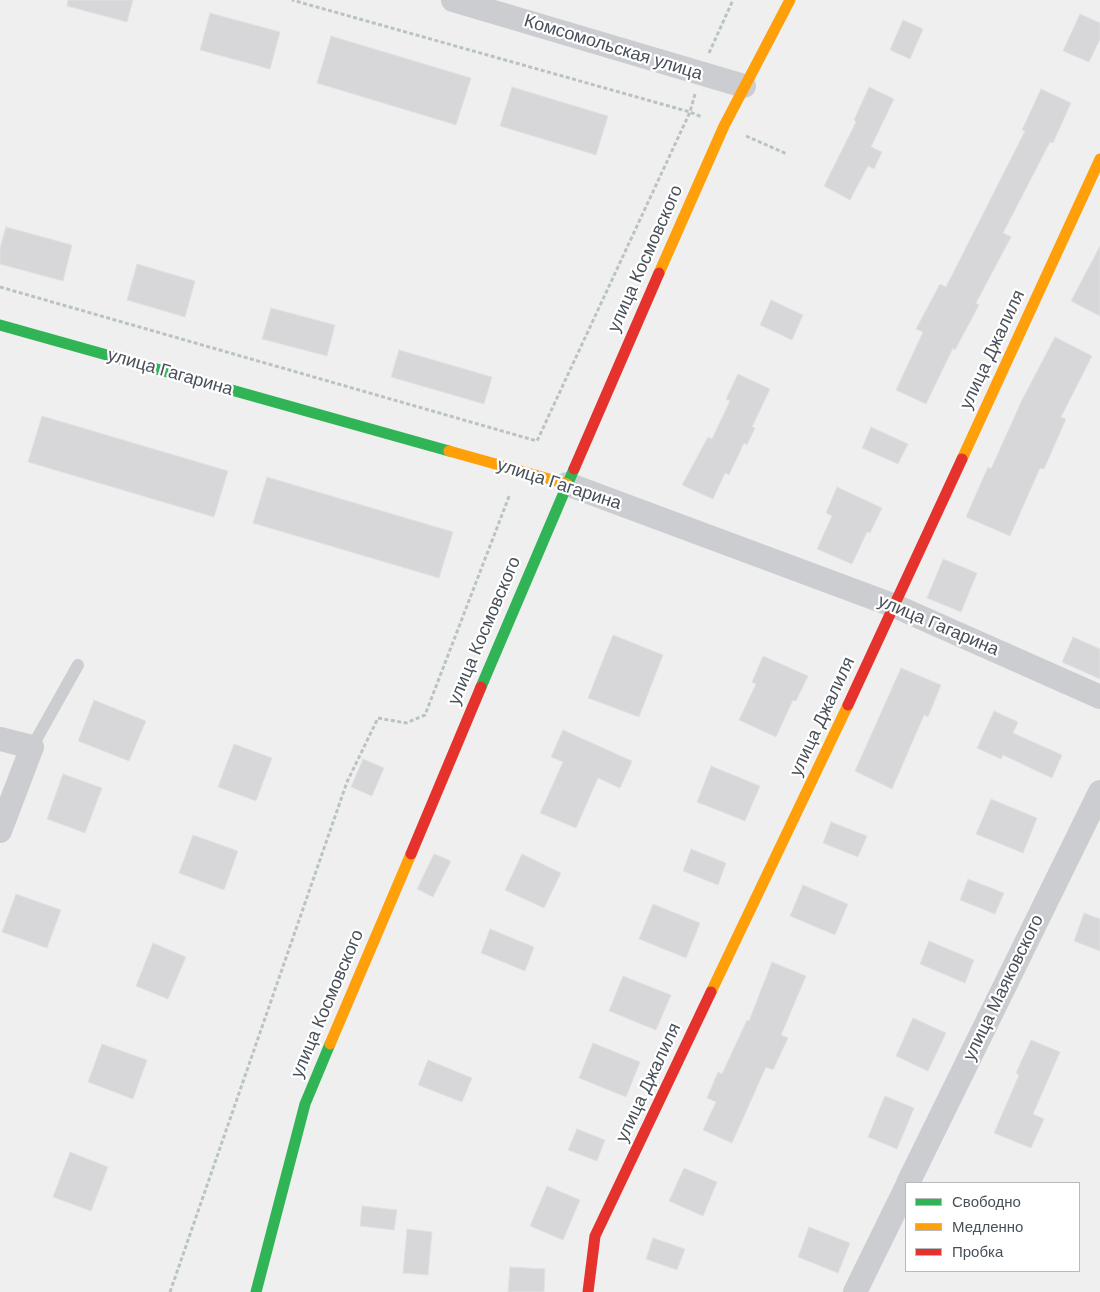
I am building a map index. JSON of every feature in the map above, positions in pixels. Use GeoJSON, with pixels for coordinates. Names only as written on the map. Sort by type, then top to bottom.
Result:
{"type":"FeatureCollection","features":[{"type":"Feature","properties":{"kind":"street","name":"Комсомольская улица"},"geometry":{"type":"LineString","coordinates":[[453,0],[744,86]]}},
{"type":"Feature","properties":{"kind":"street","name":"улица Космовского"},"geometry":{"type":"LineString","coordinates":[[256,1292],[305,1104],[566,484],[744,86],[790,0]]}},
{"type":"Feature","properties":{"kind":"street","name":"улица Джалиля"},"geometry":{"type":"LineString","coordinates":[[588,1292],[595,1236],[895,606],[1100,159]]}},
{"type":"Feature","properties":{"kind":"street","name":"улица Гагарина"},"geometry":{"type":"LineString","coordinates":[[0,325],[566,484],[895,606],[1100,697]]}},
{"type":"Feature","properties":{"kind":"street"},"geometry":{"type":"LineString","coordinates":[[0,739],[32,747],[0,831]]}},
{"type":"Feature","properties":{"kind":"street","name":"улица Маяковского"},"geometry":{"type":"LineString","coordinates":[[908,1182],[1100,792]]}},
{"type":"Feature","properties":{"kind":"street"},"geometry":{"type":"LineString","coordinates":[[855,1292],[905,1190]]}},
{"type":"Feature","properties":{"kind":"lane"},"geometry":{"type":"LineString","coordinates":[[32,747],[78,665]]}},
{"type":"Feature","properties":{"kind":"path"},"geometry":{"type":"LineString","coordinates":[[0,286],[537,441],[690,112],[292,0]]}},
{"type":"Feature","properties":{"kind":"path"},"geometry":{"type":"LineString","coordinates":[[170,1292],[347,782],[378,718],[406,723],[425,715],[520,470]]}},
{"type":"Feature","properties":{"kind":"building"},"geometry":{"type":"Polygon","coordinates":[[[68,0],[133,0],[127,22],[67,6],[68,0]]]}},
{"type":"Feature","properties":{"kind":"building"},"geometry":{"type":"Polygon","coordinates":[[[210,13],[280,32],[270,69],[200,50],[210,13]]]}},
{"type":"Feature","properties":{"kind":"building"},"geometry":{"type":"Polygon","coordinates":[[[1080,14],[1100,23],[1100,39],[1089,62],[1063,51],[1080,14]]]}},
{"type":"Feature","properties":{"kind":"building"},"geometry":{"type":"Polygon","coordinates":[[[903,20],[923,29],[910,59],[890,50],[903,20]]]}},
{"type":"Feature","properties":{"kind":"building"},"geometry":{"type":"Polygon","coordinates":[[[331,36],[471,78],[456,125],[317,83],[331,36]]]}},
{"type":"Feature","properties":{"kind":"building"},"geometry":{"type":"Polygon","coordinates":[[[512,87],[608,116],[596,155],[500,126],[512,87]]]}},
{"type":"Feature","properties":{"kind":"building"},"geometry":{"type":"Polygon","coordinates":[[[869,87],[894,99],[871,147],[882,152],[874,169],[868,166],[850,200],[824,186],[856,122],[854,120],[869,87]]]}},
{"type":"Feature","properties":{"kind":"building"},"geometry":{"type":"Polygon","coordinates":[[[1041,89],[1071,103],[1053,143],[1050,142],[1003,233],[1011,237],[976,303],[979,305],[955,350],[953,348],[926,404],[896,390],[923,332],[916,329],[940,284],[946,287],[1025,131],[1022,130],[1041,89]]]}},
{"type":"Feature","properties":{"kind":"building"},"geometry":{"type":"Polygon","coordinates":[[[6,227],[72,245],[63,281],[0,264],[0,248],[6,227]]]}},
{"type":"Feature","properties":{"kind":"building"},"geometry":{"type":"Polygon","coordinates":[[[1100,246],[1100,316],[1071,301],[1100,246]]]}},
{"type":"Feature","properties":{"kind":"building"},"geometry":{"type":"Polygon","coordinates":[[[137,264],[195,281],[185,317],[127,300],[137,264]]]}},
{"type":"Feature","properties":{"kind":"building"},"geometry":{"type":"Polygon","coordinates":[[[771,300],[803,315],[792,340],[760,325],[771,300]]]}},
{"type":"Feature","properties":{"kind":"building"},"geometry":{"type":"Polygon","coordinates":[[[271,308],[335,325],[327,356],[262,339],[271,308]]]}},
{"type":"Feature","properties":{"kind":"building"},"geometry":{"type":"Polygon","coordinates":[[[1055,337],[1092,356],[1061,417],[1066,419],[1044,469],[1040,468],[1010,536],[966,517],[988,467],[991,469],[1022,400],[1055,337]]]}},
{"type":"Feature","properties":{"kind":"building"},"geometry":{"type":"Polygon","coordinates":[[[399,350],[492,377],[484,404],[391,377],[399,350]]]}},
{"type":"Feature","properties":{"kind":"building"},"geometry":{"type":"Polygon","coordinates":[[[738,374],[770,389],[752,427],[755,428],[747,445],[744,443],[729,475],[725,473],[713,499],[682,485],[708,437],[712,439],[730,401],[726,399],[738,374]]]}},
{"type":"Feature","properties":{"kind":"building"},"geometry":{"type":"Polygon","coordinates":[[[42,416],[228,471],[214,517],[28,462],[42,416]]]}},
{"type":"Feature","properties":{"kind":"building"},"geometry":{"type":"Polygon","coordinates":[[[871,427],[908,444],[898,464],[862,448],[871,427]]]}},
{"type":"Feature","properties":{"kind":"building"},"geometry":{"type":"Polygon","coordinates":[[[267,477],[453,532],[439,578],[253,523],[267,477]]]}},
{"type":"Feature","properties":{"kind":"building"},"geometry":{"type":"Polygon","coordinates":[[[837,487],[882,508],[870,533],[867,532],[852,564],[817,549],[832,516],[826,513],[837,487]]]}},
{"type":"Feature","properties":{"kind":"building"},"geometry":{"type":"Polygon","coordinates":[[[943,559],[977,573],[961,612],[927,598],[943,559]]]}},
{"type":"Feature","properties":{"kind":"building"},"geometry":{"type":"Polygon","coordinates":[[[613,635],[663,655],[639,717],[588,698],[613,635]]]}},
{"type":"Feature","properties":{"kind":"building"},"geometry":{"type":"Polygon","coordinates":[[[1073,637],[1100,649],[1100,679],[1062,662],[1073,637]]]}},
{"type":"Feature","properties":{"kind":"building"},"geometry":{"type":"Polygon","coordinates":[[[763,656],[808,676],[796,701],[793,700],[776,737],[739,720],[756,684],[752,682],[763,656]]]}},
{"type":"Feature","properties":{"kind":"building"},"geometry":{"type":"Polygon","coordinates":[[[901,668],[941,685],[928,717],[924,715],[892,789],[855,771],[901,668]]]}},
{"type":"Feature","properties":{"kind":"building"},"geometry":{"type":"Polygon","coordinates":[[[94,700],[146,721],[129,761],[78,741],[94,700]]]}},
{"type":"Feature","properties":{"kind":"building"},"geometry":{"type":"Polygon","coordinates":[[[994,711],[1018,722],[1013,733],[1062,755],[1052,778],[1003,755],[1001,759],[977,748],[994,711]]]}},
{"type":"Feature","properties":{"kind":"building"},"geometry":{"type":"Polygon","coordinates":[[[563,730],[632,761],[620,788],[598,778],[576,828],[540,813],[563,762],[551,757],[563,730]]]}},
{"type":"Feature","properties":{"kind":"building"},"geometry":{"type":"Polygon","coordinates":[[[234,744],[272,758],[256,801],[218,787],[234,744]]]}},
{"type":"Feature","properties":{"kind":"building"},"geometry":{"type":"Polygon","coordinates":[[[363,759],[384,768],[372,796],[351,787],[363,759]]]}},
{"type":"Feature","properties":{"kind":"building"},"geometry":{"type":"Polygon","coordinates":[[[711,766],[760,786],[745,821],[697,802],[711,766]]]}},
{"type":"Feature","properties":{"kind":"building"},"geometry":{"type":"Polygon","coordinates":[[[63,774],[102,788],[85,833],[47,819],[63,774]]]}},
{"type":"Feature","properties":{"kind":"building"},"geometry":{"type":"Polygon","coordinates":[[[991,799],[1037,818],[1023,853],[976,834],[991,799]]]}},
{"type":"Feature","properties":{"kind":"building"},"geometry":{"type":"Polygon","coordinates":[[[831,822],[867,836],[858,857],[823,843],[831,822]]]}},
{"type":"Feature","properties":{"kind":"building"},"geometry":{"type":"Polygon","coordinates":[[[193,835],[238,851],[224,890],[179,873],[193,835]]]}},
{"type":"Feature","properties":{"kind":"building"},"geometry":{"type":"Polygon","coordinates":[[[691,849],[726,863],[718,885],[683,871],[691,849]]]}},
{"type":"Feature","properties":{"kind":"building"},"geometry":{"type":"Polygon","coordinates":[[[434,854],[451,861],[433,897],[417,889],[434,854]]]}},
{"type":"Feature","properties":{"kind":"building"},"geometry":{"type":"Polygon","coordinates":[[[522,854],[561,873],[544,908],[505,890],[522,854]]]}},
{"type":"Feature","properties":{"kind":"building"},"geometry":{"type":"Polygon","coordinates":[[[968,879],[1004,893],[995,914],[960,900],[968,879]]]}},
{"type":"Feature","properties":{"kind":"building"},"geometry":{"type":"Polygon","coordinates":[[[803,885],[848,904],[835,935],[790,916],[803,885]]]}},
{"type":"Feature","properties":{"kind":"building"},"geometry":{"type":"Polygon","coordinates":[[[16,894],[61,910],[47,948],[2,932],[16,894]]]}},
{"type":"Feature","properties":{"kind":"building"},"geometry":{"type":"Polygon","coordinates":[[[653,904],[700,923],[686,958],[639,939],[653,904]]]}},
{"type":"Feature","properties":{"kind":"building"},"geometry":{"type":"Polygon","coordinates":[[[1084,913],[1100,919],[1100,951],[1074,941],[1084,913]]]}},
{"type":"Feature","properties":{"kind":"building"},"geometry":{"type":"Polygon","coordinates":[[[490,929],[534,947],[525,971],[481,953],[490,929]]]}},
{"type":"Feature","properties":{"kind":"building"},"geometry":{"type":"Polygon","coordinates":[[[929,941],[974,960],[965,983],[920,964],[929,941]]]}},
{"type":"Feature","properties":{"kind":"building"},"geometry":{"type":"Polygon","coordinates":[[[153,943],[186,957],[168,999],[136,986],[153,943]]]}},
{"type":"Feature","properties":{"kind":"building"},"geometry":{"type":"Polygon","coordinates":[[[772,962],[806,976],[781,1035],[788,1038],[773,1070],[766,1067],[732,1143],[703,1130],[716,1102],[707,1098],[718,1072],[722,1074],[747,1020],[749,1021],[772,962]]]}},
{"type":"Feature","properties":{"kind":"building"},"geometry":{"type":"Polygon","coordinates":[[[623,976],[671,995],[656,1030],[609,1011],[623,976]]]}},
{"type":"Feature","properties":{"kind":"building"},"geometry":{"type":"Polygon","coordinates":[[[913,1018],[946,1033],[928,1071],[896,1056],[913,1018]]]}},
{"type":"Feature","properties":{"kind":"building"},"geometry":{"type":"Polygon","coordinates":[[[1031,1040],[1060,1052],[1033,1114],[1044,1119],[1031,1148],[994,1133],[1019,1075],[1016,1073],[1031,1040]]]}},
{"type":"Feature","properties":{"kind":"building"},"geometry":{"type":"Polygon","coordinates":[[[593,1043],[640,1062],[626,1097],[579,1078],[593,1043]]]}},
{"type":"Feature","properties":{"kind":"building"},"geometry":{"type":"Polygon","coordinates":[[[102,1044],[147,1060],[133,1099],[88,1082],[102,1044]]]}},
{"type":"Feature","properties":{"kind":"building"},"geometry":{"type":"Polygon","coordinates":[[[428,1060],[472,1078],[462,1102],[418,1085],[428,1060]]]}},
{"type":"Feature","properties":{"kind":"building"},"geometry":{"type":"Polygon","coordinates":[[[885,1096],[914,1108],[897,1149],[868,1137],[885,1096]]]}},
{"type":"Feature","properties":{"kind":"building"},"geometry":{"type":"Polygon","coordinates":[[[577,1129],[605,1140],[597,1161],[568,1150],[577,1129]]]}},
{"type":"Feature","properties":{"kind":"building"},"geometry":{"type":"Polygon","coordinates":[[[70,1152],[108,1167],[91,1211],[53,1197],[70,1152]]]}},
{"type":"Feature","properties":{"kind":"building"},"geometry":{"type":"Polygon","coordinates":[[[684,1168],[717,1182],[703,1216],[669,1201],[684,1168]]]}},
{"type":"Feature","properties":{"kind":"building"},"geometry":{"type":"Polygon","coordinates":[[[547,1186],[580,1200],[563,1240],[530,1226],[547,1186]]]}},
{"type":"Feature","properties":{"kind":"building"},"geometry":{"type":"Polygon","coordinates":[[[362,1206],[397,1210],[394,1230],[360,1226],[362,1206]]]}},
{"type":"Feature","properties":{"kind":"building"},"geometry":{"type":"Polygon","coordinates":[[[809,1227],[850,1243],[838,1273],[798,1257],[809,1227]]]}},
{"type":"Feature","properties":{"kind":"building"},"geometry":{"type":"Polygon","coordinates":[[[407,1229],[432,1232],[428,1275],[403,1273],[407,1229]]]}},
{"type":"Feature","properties":{"kind":"building"},"geometry":{"type":"Polygon","coordinates":[[[653,1238],[685,1249],[677,1270],[646,1259],[653,1238]]]}},
{"type":"Feature","properties":{"kind":"building"},"geometry":{"type":"Polygon","coordinates":[[[510,1267],[545,1269],[544,1292],[508,1292],[510,1267]]]}},
{"type":"Feature","properties":{"kind":"traffic: fast"},"geometry":{"type":"LineString","coordinates":[[0,325],[449,451]]}},
{"type":"Feature","properties":{"kind":"traffic: fast"},"geometry":{"type":"LineString","coordinates":[[481,687],[574,469]]}},
{"type":"Feature","properties":{"kind":"traffic: fast"},"geometry":{"type":"LineString","coordinates":[[256,1292],[305,1104],[330,1044]]}},
{"type":"Feature","properties":{"kind":"traffic: slow"},"geometry":{"type":"LineString","coordinates":[[659,273],[724,126],[790,0]]}},
{"type":"Feature","properties":{"kind":"traffic: slow"},"geometry":{"type":"LineString","coordinates":[[962,459],[1100,159]]}},
{"type":"Feature","properties":{"kind":"traffic: slow"},"geometry":{"type":"LineString","coordinates":[[449,451],[567,484]]}},
{"type":"Feature","properties":{"kind":"traffic: slow"},"geometry":{"type":"LineString","coordinates":[[711,992],[848,705]]}},
{"type":"Feature","properties":{"kind":"traffic: slow"},"geometry":{"type":"LineString","coordinates":[[330,1044],[411,854]]}},
{"type":"Feature","properties":{"kind":"traffic: jam"},"geometry":{"type":"LineString","coordinates":[[574,469],[659,273]]}},
{"type":"Feature","properties":{"kind":"traffic: jam"},"geometry":{"type":"LineString","coordinates":[[848,705],[962,459]]}},
{"type":"Feature","properties":{"kind":"traffic: jam"},"geometry":{"type":"LineString","coordinates":[[411,854],[481,687]]}},
{"type":"Feature","properties":{"kind":"traffic: jam"},"geometry":{"type":"LineString","coordinates":[[588,1292],[595,1236],[711,992]]}}]}
